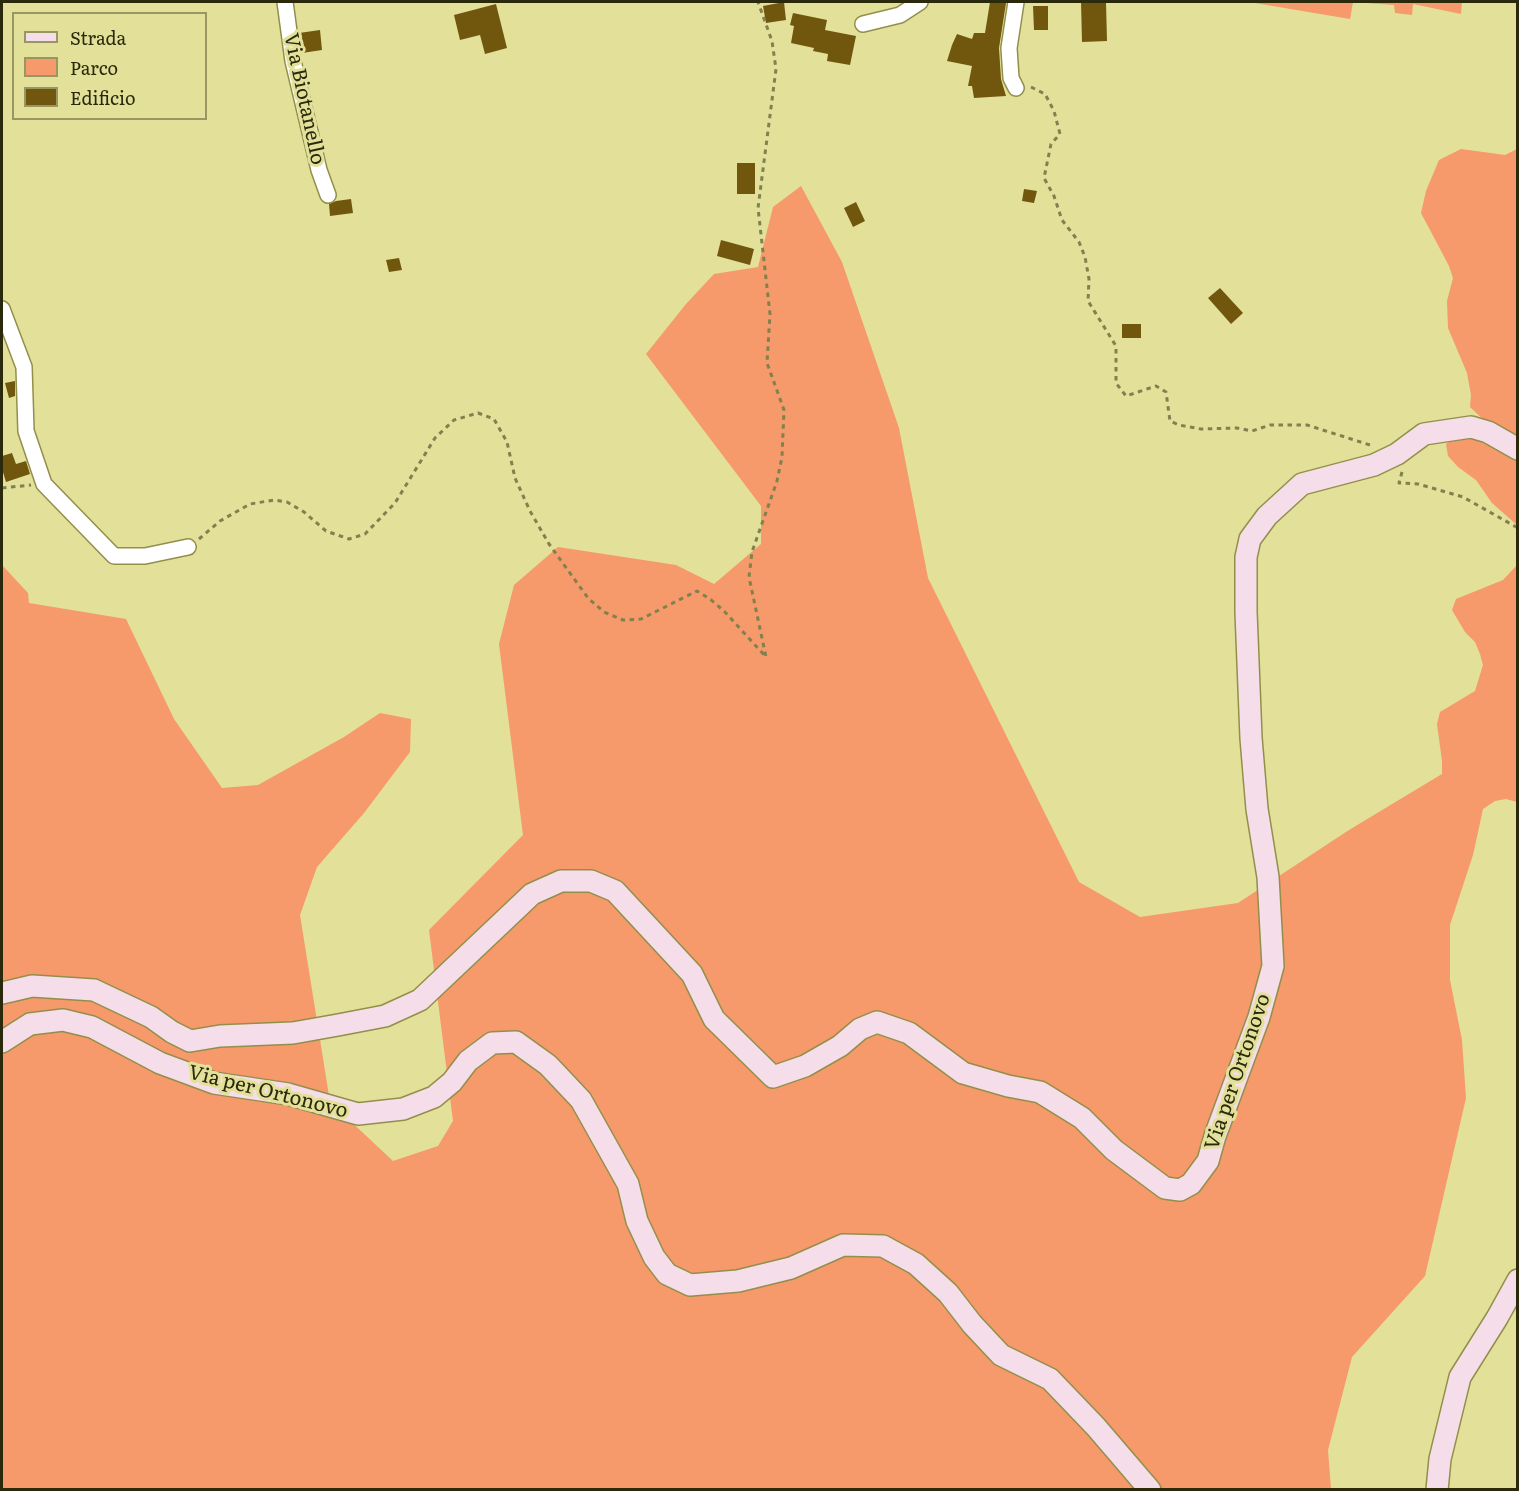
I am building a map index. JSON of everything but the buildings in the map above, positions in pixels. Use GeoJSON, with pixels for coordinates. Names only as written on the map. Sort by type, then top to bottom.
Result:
{"type":"FeatureCollection","features":[{"type":"Feature","properties":{"kind":"street","name":"Via Biotanello"},"geometry":{"type":"LineString","coordinates":[[285,2],[298,84],[328,195]]}},
{"type":"Feature","properties":{"kind":"street"},"geometry":{"type":"LineString","coordinates":[[863,24],[900,15],[920,2]]}},
{"type":"Feature","properties":{"kind":"street"},"geometry":{"type":"LineString","coordinates":[[1016,2],[1010,48],[1011,78],[1016,88]]}},
{"type":"Feature","properties":{"kind":"street"},"geometry":{"type":"LineString","coordinates":[[2,309],[24,367],[26,431],[44,484],[114,556],[145,556],[188,547]]}},
{"type":"Feature","properties":{"kind":"street","name":"Via per Ortonovo"},"geometry":{"type":"LineString","coordinates":[[2,993],[32,986],[94,990],[151,1017],[190,1041],[220,1036],[293,1033],[338,1025],[385,1016],[420,1000],[532,894],[561,881],[591,881],[615,891],[692,974],[714,1018],[773,1077],[805,1066],[840,1046],[860,1029],[877,1022],[909,1033],[963,1073],[1008,1086],[1040,1092],[1082,1118],[1114,1150],[1164,1188],[1180,1190],[1191,1184],[1208,1161],[1259,1017],[1273,966],[1268,877],[1257,809],[1251,738],[1245,612],[1246,557],[1250,540],[1267,516],[1302,484],[1374,465],[1396,454],[1424,434],[1471,427],[1488,432],[1518,449]]}},
{"type":"Feature","properties":{"kind":"street","name":"Via per Ortonovo"},"geometry":{"type":"LineString","coordinates":[[2,1042],[30,1024],[63,1020],[92,1027],[160,1063],[214,1083],[288,1094],[358,1114],[403,1109],[434,1097],[452,1082],[468,1061],[492,1043],[516,1042],[548,1065],[581,1100],[628,1184],[637,1221],[654,1257],[667,1274],[690,1285],[738,1281],[791,1268],[843,1245],[883,1246],[916,1264],[948,1293],[972,1324],[1001,1354],[1050,1379],[1096,1427],[1150,1490]]}},
{"type":"Feature","properties":{"kind":"street"},"geometry":{"type":"LineString","coordinates":[[1437,1490],[1440,1459],[1460,1377],[1518,1280]]}},
{"type":"Feature","properties":{"kind":"path"},"geometry":{"type":"LineString","coordinates":[[188,547],[220,521],[250,504],[274,500],[287,502],[304,512],[326,531],[349,539],[365,534],[395,503],[435,438],[454,420],[478,413],[494,419],[507,442],[515,478],[530,511],[549,544],[588,598],[604,612],[623,620],[641,619],[697,591],[724,611],[766,657],[749,577],[752,552],[777,481],[782,458],[784,410],[767,363],[770,314],[758,208],[776,69],[772,41],[758,2]]}},
{"type":"Feature","properties":{"kind":"path"},"geometry":{"type":"LineString","coordinates":[[1016,88],[1033,87],[1045,94],[1054,111],[1060,134],[1051,144],[1044,178],[1054,196],[1062,220],[1079,242],[1086,257],[1089,279],[1088,301],[1116,346],[1116,383],[1126,396],[1156,386],[1166,392],[1170,421],[1179,426],[1201,429],[1237,428],[1252,431],[1270,425],[1307,426],[1369,445],[1378,444]]}},
{"type":"Feature","properties":{"kind":"path"},"geometry":{"type":"LineString","coordinates":[[1404,462],[1399,483],[1418,484],[1463,497],[1518,528]]}},
{"type":"Feature","properties":{"kind":"path"},"geometry":{"type":"LineString","coordinates":[[2,488],[44,484]]}},
{"type":"Feature","properties":{"kind":"green space"},"geometry":{"type":"Polygon","coordinates":[[[1249,2],[1353,2],[1350,19],[1249,2]]]}},
{"type":"Feature","properties":{"kind":"green space"},"geometry":{"type":"Polygon","coordinates":[[[1353,2],[1462,2],[1461,14],[1413,4],[1412,15],[1395,13],[1394,5],[1353,2]]]}},
{"type":"Feature","properties":{"kind":"green space"},"geometry":{"type":"Polygon","coordinates":[[[1461,149],[1505,155],[1517,149],[1517,440],[1488,424],[1470,407],[1471,395],[1467,373],[1448,328],[1447,301],[1453,278],[1421,213],[1426,191],[1439,160],[1461,149]]]}},
{"type":"Feature","properties":{"kind":"green space"},"geometry":{"type":"Polygon","coordinates":[[[801,186],[842,262],[899,428],[928,578],[1079,882],[1140,917],[1238,903],[1349,830],[1442,774],[1437,724],[1440,712],[1475,691],[1483,665],[1475,642],[1465,632],[1452,610],[1456,599],[1503,580],[1517,565],[1517,802],[1506,799],[1495,801],[1483,809],[1473,855],[1450,925],[1450,980],[1462,1040],[1466,1098],[1425,1276],[1352,1357],[1328,1450],[1331,1489],[2,1489],[2,565],[28,593],[29,603],[126,619],[174,719],[222,788],[258,785],[344,737],[380,713],[411,719],[410,752],[364,813],[317,867],[300,915],[330,1102],[393,1161],[438,1146],[453,1121],[429,930],[523,835],[499,644],[514,585],[558,547],[676,565],[714,584],[761,544],[761,506],[646,354],[686,304],[714,274],[758,267],[773,207],[801,186]]]}},
{"type":"Feature","properties":{"kind":"green space"},"geometry":{"type":"Polygon","coordinates":[[[1460,435],[1481,442],[1517,460],[1517,525],[1492,503],[1476,480],[1458,467],[1448,456],[1446,444],[1460,435]]]}}]}
